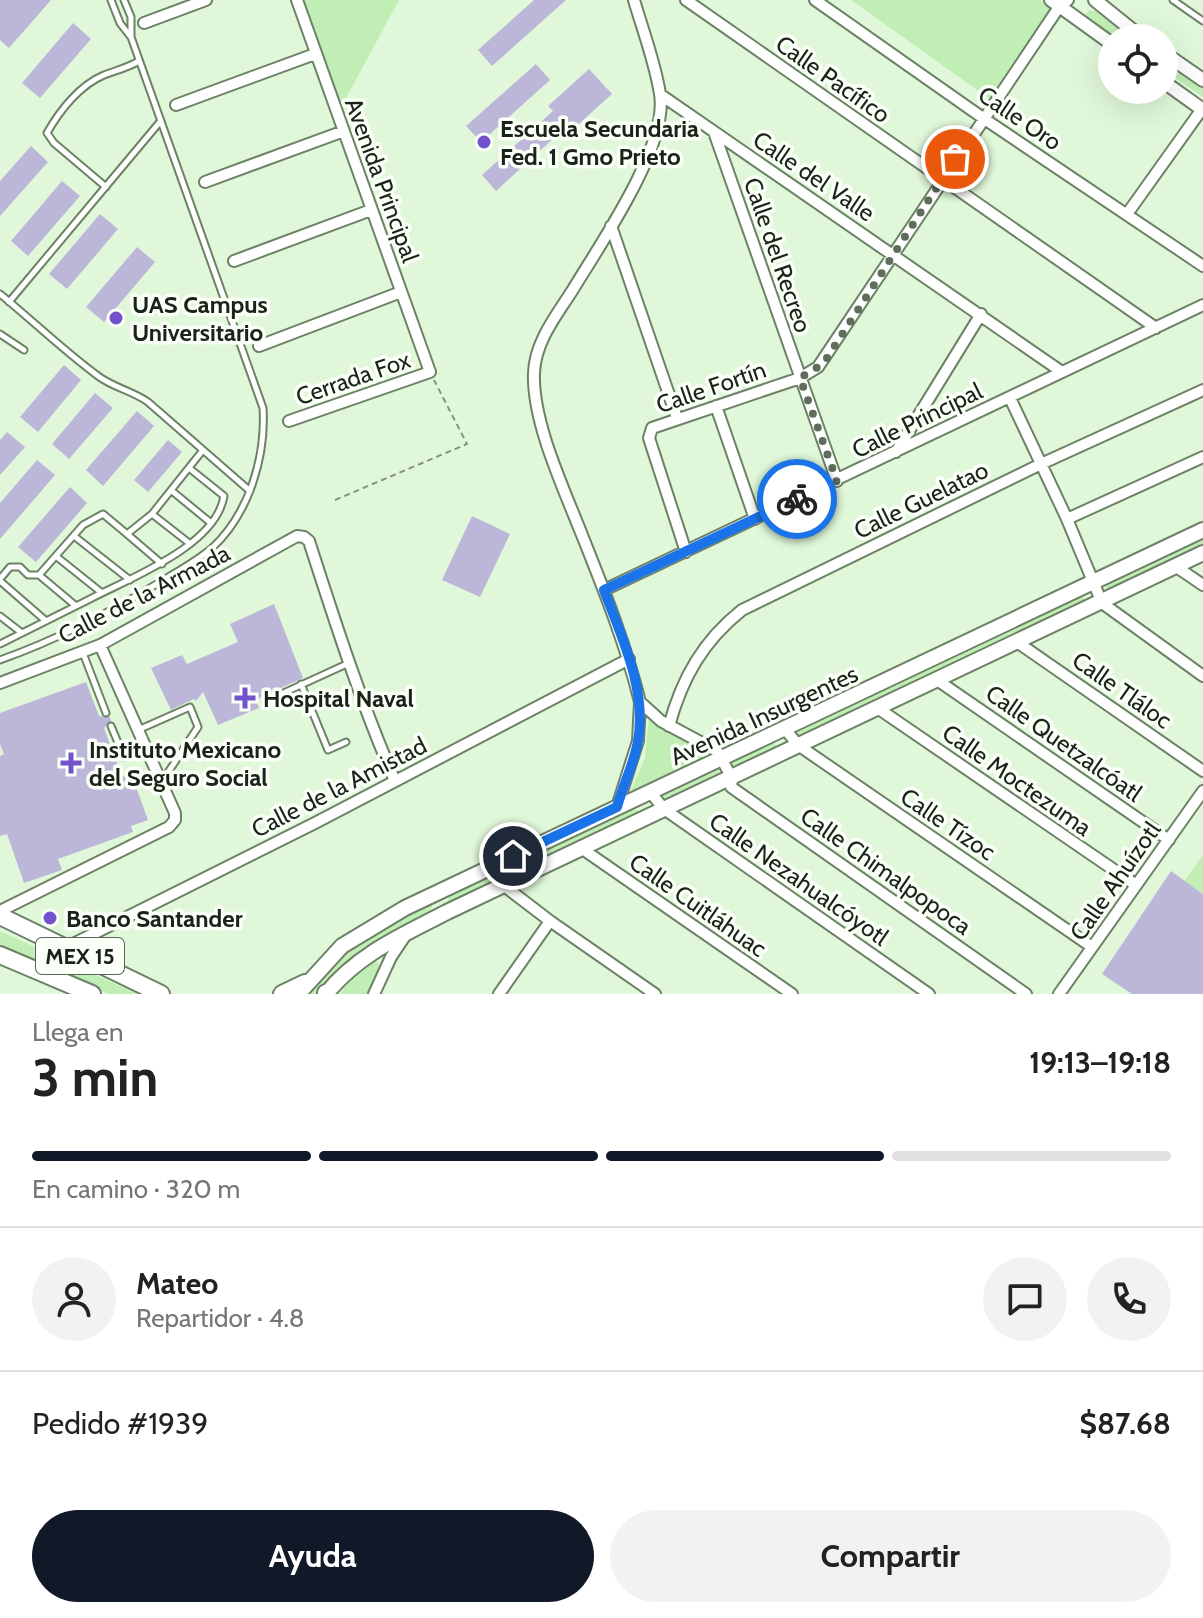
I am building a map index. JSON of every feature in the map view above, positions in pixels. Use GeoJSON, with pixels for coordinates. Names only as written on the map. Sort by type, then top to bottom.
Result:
{"type":"FeatureCollection","features":[{"type":"Feature","properties":{"kind":"main road","name":"Avenida Insurgentes"},"geometry":{"type":"LineString","coordinates":[[302,989],[342,946],[393,914],[1203,530]]}},
{"type":"Feature","properties":{"kind":"main road","name":"Avenida Insurgentes"},"geometry":{"type":"LineString","coordinates":[[326,994],[358,961],[447,912],[1203,553]]}},
{"type":"Feature","properties":{"kind":"main road"},"geometry":{"type":"LineString","coordinates":[[435,893],[447,912]]}},
{"type":"Feature","properties":{"kind":"main road","name":"MEX 15"},"geometry":{"type":"LineString","coordinates":[[0,914],[161,994]]}},
{"type":"Feature","properties":{"kind":"main road","name":"MEX 15"},"geometry":{"type":"LineString","coordinates":[[0,955],[92,994]]}},
{"type":"Feature","properties":{"kind":"main road"},"geometry":{"type":"LineString","coordinates":[[282,994],[302,989]]}},
{"type":"Feature","properties":{"kind":"street"},"geometry":{"type":"LineString","coordinates":[[144,23],[206,0]]}},
{"type":"Feature","properties":{"kind":"street","name":"Avenida Principal"},"geometry":{"type":"LineString","coordinates":[[297,0],[430,372]]}},
{"type":"Feature","properties":{"kind":"street"},"geometry":{"type":"LineString","coordinates":[[617,807],[638,741],[640,702],[629,659],[536,406],[534,373],[536,355],[547,331],[611,226],[657,133],[661,95],[634,0]]}},
{"type":"Feature","properties":{"kind":"street","name":"Calle Pacífico"},"geometry":{"type":"LineString","coordinates":[[686,0],[1156,328]]}},
{"type":"Feature","properties":{"kind":"street","name":"Calle Oro"},"geometry":{"type":"LineString","coordinates":[[815,0],[1203,266]]}},
{"type":"Feature","properties":{"kind":"street"},"geometry":{"type":"LineString","coordinates":[[1095,0],[1125,24]]}},
{"type":"Feature","properties":{"kind":"street"},"geometry":{"type":"LineString","coordinates":[[1059,2],[1098,33]]}},
{"type":"Feature","properties":{"kind":"street","name":"Calle Fortín"},"geometry":{"type":"LineString","coordinates":[[686,552],[649,438],[652,428],[800,378],[827,358],[1059,2]]}},
{"type":"Feature","properties":{"kind":"street"},"geometry":{"type":"LineString","coordinates":[[176,105],[315,54]]}},
{"type":"Feature","properties":{"kind":"street"},"geometry":{"type":"LineString","coordinates":[[1178,63],[1203,80]]}},
{"type":"Feature","properties":{"kind":"street"},"geometry":{"type":"LineString","coordinates":[[1127,214],[1202,110],[1178,92]]}},
{"type":"Feature","properties":{"kind":"street","name":"Calle del Valle"},"geometry":{"type":"LineString","coordinates":[[661,95],[1062,372]]}},
{"type":"Feature","properties":{"kind":"street"},"geometry":{"type":"LineString","coordinates":[[205,182],[344,131]]}},
{"type":"Feature","properties":{"kind":"street","name":"Calle del Recreo"},"geometry":{"type":"LineString","coordinates":[[714,132],[837,481]]}},
{"type":"Feature","properties":{"kind":"street"},"geometry":{"type":"LineString","coordinates":[[234,261],[371,210]]}},
{"type":"Feature","properties":{"kind":"street"},"geometry":{"type":"LineString","coordinates":[[611,226],[677,418]]}},
{"type":"Feature","properties":{"kind":"street"},"geometry":{"type":"LineString","coordinates":[[259,346],[401,292]]}},
{"type":"Feature","properties":{"kind":"street","name":"Calle Principal"},"geometry":{"type":"LineString","coordinates":[[604,590],[1203,305]]}},
{"type":"Feature","properties":{"kind":"street"},"geometry":{"type":"LineString","coordinates":[[896,452],[981,314]]}},
{"type":"Feature","properties":{"kind":"street","name":"Cerrada Fox"},"geometry":{"type":"LineString","coordinates":[[289,421],[430,372]]}},
{"type":"Feature","properties":{"kind":"street","name":"Calle Guelatao"},"geometry":{"type":"LineString","coordinates":[[669,726],[684,680],[702,649],[720,627],[742,610],[1041,464],[1203,390]]}},
{"type":"Feature","properties":{"kind":"street"},"geometry":{"type":"LineString","coordinates":[[1010,398],[1067,519],[1102,603],[1203,676]]}},
{"type":"Feature","properties":{"kind":"street"},"geometry":{"type":"LineString","coordinates":[[716,406],[755,519]]}},
{"type":"Feature","properties":{"kind":"street"},"geometry":{"type":"LineString","coordinates":[[1067,519],[1203,457]]}},
{"type":"Feature","properties":{"kind":"street","name":"Calle de la Armada"},"geometry":{"type":"LineString","coordinates":[[0,683],[100,645],[297,536],[309,541],[349,663]]}},
{"type":"Feature","properties":{"kind":"street"},"geometry":{"type":"LineString","coordinates":[[1175,566],[1203,585]]}},
{"type":"Feature","properties":{"kind":"street","name":"Calle Tláloc"},"geometry":{"type":"LineString","coordinates":[[1017,642],[1203,771]]}},
{"type":"Feature","properties":{"kind":"street"},"geometry":{"type":"LineString","coordinates":[[0,914],[169,827],[175,820],[175,813],[100,645]]}},
{"type":"Feature","properties":{"kind":"street","name":"Calle de la Amistad"},"geometry":{"type":"LineString","coordinates":[[65,948],[629,659]]}},
{"type":"Feature","properties":{"kind":"street"},"geometry":{"type":"LineString","coordinates":[[349,663],[395,781]]}},
{"type":"Feature","properties":{"kind":"street","name":"Calle Quetzalcóatl"},"geometry":{"type":"LineString","coordinates":[[937,680],[1169,840]]}},
{"type":"Feature","properties":{"kind":"street"},"geometry":{"type":"LineString","coordinates":[[640,702],[669,726],[717,751],[732,778]]}},
{"type":"Feature","properties":{"kind":"street","name":"Calle Moctezuma"},"geometry":{"type":"LineString","coordinates":[[876,707],[1136,885]]}},
{"type":"Feature","properties":{"kind":"street","name":"Calle Tízoc"},"geometry":{"type":"LineString","coordinates":[[785,729],[798,745],[1092,947]]}},
{"type":"Feature","properties":{"kind":"street","name":"Calle Chimalpopoca"},"geometry":{"type":"LineString","coordinates":[[732,778],[731,787],[1026,994]]}},
{"type":"Feature","properties":{"kind":"street","name":"Calle Ahuízotl"},"geometry":{"type":"LineString","coordinates":[[1059,994],[1203,791]]}},
{"type":"Feature","properties":{"kind":"street","name":"Calle Nezahualcóyotl"},"geometry":{"type":"LineString","coordinates":[[651,793],[664,809],[929,994]]}},
{"type":"Feature","properties":{"kind":"street","name":"Calle Cuitláhuac"},"geometry":{"type":"LineString","coordinates":[[581,848],[792,994]]}},
{"type":"Feature","properties":{"kind":"street"},"geometry":{"type":"LineString","coordinates":[[503,885],[655,994]]}},
{"type":"Feature","properties":{"kind":"street"},"geometry":{"type":"LineString","coordinates":[[499,994],[550,921]]}},
{"type":"Feature","properties":{"kind":"street"},"geometry":{"type":"LineString","coordinates":[[374,994],[391,957],[408,932]]}},
{"type":"Feature","properties":{"kind":"lane"},"geometry":{"type":"LineString","coordinates":[[111,0],[120,23],[131,37]]}},
{"type":"Feature","properties":{"kind":"lane"},"geometry":{"type":"LineString","coordinates":[[0,660],[118,608],[212,547],[233,522],[250,491],[258,465],[264,427],[263,408],[160,123],[131,37],[131,17],[124,0]]}},
{"type":"Feature","properties":{"kind":"lane"},"geometry":{"type":"LineString","coordinates":[[1173,0],[1203,21]]}},
{"type":"Feature","properties":{"kind":"lane"},"geometry":{"type":"LineString","coordinates":[[106,187],[54,143],[47,133],[71,100],[88,84],[139,61]]}},
{"type":"Feature","properties":{"kind":"lane"},"geometry":{"type":"LineString","coordinates":[[9,302],[160,123]]}},
{"type":"Feature","properties":{"kind":"lane"},"geometry":{"type":"LineString","coordinates":[[0,294],[100,378],[123,391],[137,394],[250,491]]}},
{"type":"Feature","properties":{"kind":"lane"},"geometry":{"type":"LineString","coordinates":[[0,334],[24,350]]}},
{"type":"Feature","properties":{"kind":"lane"},"geometry":{"type":"LineString","coordinates":[[127,534],[152,514],[203,450]]}},
{"type":"Feature","properties":{"kind":"lane"},"geometry":{"type":"LineString","coordinates":[[0,644],[162,564],[211,523],[222,510],[224,496],[189,468]]}},
{"type":"Feature","properties":{"kind":"lane"},"geometry":{"type":"LineString","coordinates":[[172,491],[211,523]]}},
{"type":"Feature","properties":{"kind":"lane"},"geometry":{"type":"LineString","coordinates":[[39,575],[83,525],[103,514],[162,564]]}},
{"type":"Feature","properties":{"kind":"lane"},"geometry":{"type":"LineString","coordinates":[[152,514],[189,543]]}},
{"type":"Feature","properties":{"kind":"lane"},"geometry":{"type":"LineString","coordinates":[[74,536],[130,580]]}},
{"type":"Feature","properties":{"kind":"lane"},"geometry":{"type":"LineString","coordinates":[[57,557],[102,593]]}},
{"type":"Feature","properties":{"kind":"lane"},"geometry":{"type":"LineString","coordinates":[[46,621],[0,580],[10,567],[20,567],[28,575],[39,575],[76,606]]}},
{"type":"Feature","properties":{"kind":"lane"},"geometry":{"type":"LineString","coordinates":[[0,616],[22,633]]}},
{"type":"Feature","properties":{"kind":"lane"},"geometry":{"type":"LineString","coordinates":[[83,652],[106,713]]}},
{"type":"Feature","properties":{"kind":"lane"},"geometry":{"type":"LineString","coordinates":[[266,701],[349,663]]}},
{"type":"Feature","properties":{"kind":"lane"},"geometry":{"type":"LineString","coordinates":[[301,684],[328,750],[346,742]]}},
{"type":"Feature","properties":{"kind":"lane"},"geometry":{"type":"LineString","coordinates":[[137,731],[190,707],[198,727],[161,783]]}},
{"type":"Feature","properties":{"kind":"lane"},"geometry":{"type":"LineString","coordinates":[[111,726],[124,757],[148,753]]}},
{"type":"Feature","properties":{"kind":"path"},"geometry":{"type":"LineString","coordinates":[[335,500],[467,444],[430,372]]}},
{"type":"Feature","properties":{"kind":"green space"},"geometry":{"type":"Polygon","coordinates":[[[301,0],[399,0],[340,109],[301,0]]]}},
{"type":"Feature","properties":{"kind":"green space"},"geometry":{"type":"Polygon","coordinates":[[[851,0],[1040,0],[1052,10],[991,100],[851,0]]]}},
{"type":"Feature","properties":{"kind":"green space"},"geometry":{"type":"Polygon","coordinates":[[[1089,10],[1100,12],[1118,24],[1098,26],[1085,16],[1089,10]]]}},
{"type":"Feature","properties":{"kind":"green space"},"geometry":{"type":"Polygon","coordinates":[[[1178,65],[1203,82],[1203,97],[1178,80],[1178,65]]]}},
{"type":"Feature","properties":{"kind":"green space"},"geometry":{"type":"Polygon","coordinates":[[[1203,536],[1203,548],[1111,592],[1106,588],[1106,582],[1203,536]]]}},
{"type":"Feature","properties":{"kind":"green space"},"geometry":{"type":"Polygon","coordinates":[[[1082,594],[1083,603],[801,740],[794,735],[802,729],[1082,594]]]}},
{"type":"Feature","properties":{"kind":"green space"},"geometry":{"type":"Polygon","coordinates":[[[649,717],[687,743],[714,755],[629,795],[645,758],[649,717]]]}},
{"type":"Feature","properties":{"kind":"green space"},"geometry":{"type":"Polygon","coordinates":[[[771,742],[776,749],[737,770],[732,768],[730,763],[734,760],[771,742]]]}},
{"type":"Feature","properties":{"kind":"green space"},"geometry":{"type":"Polygon","coordinates":[[[718,766],[719,773],[666,800],[660,797],[659,794],[718,766]]]}},
{"type":"Feature","properties":{"kind":"green space"},"geometry":{"type":"Polygon","coordinates":[[[634,807],[640,813],[453,904],[448,900],[451,893],[634,807]]]}},
{"type":"Feature","properties":{"kind":"green space"},"geometry":{"type":"Polygon","coordinates":[[[1203,855],[1203,893],[1184,881],[1203,855]]]}},
{"type":"Feature","properties":{"kind":"green space"},"geometry":{"type":"Polygon","coordinates":[[[426,901],[432,904],[431,910],[341,967],[315,994],[311,994],[330,966],[351,946],[426,901]]]}},
{"type":"Feature","properties":{"kind":"green space"},"geometry":{"type":"Polygon","coordinates":[[[0,931],[137,994],[109,994],[0,947],[0,931]]]}},
{"type":"Feature","properties":{"kind":"green space"},"geometry":{"type":"Polygon","coordinates":[[[375,958],[381,968],[372,994],[340,994],[347,983],[375,958]]]}},
{"type":"Feature","properties":{"kind":"building"},"geometry":{"type":"Polygon","coordinates":[[[0,0],[51,0],[9,48],[0,40],[0,0]]]}},
{"type":"Feature","properties":{"kind":"building"},"geometry":{"type":"Polygon","coordinates":[[[534,0],[566,0],[492,66],[478,50],[534,0]]]}},
{"type":"Feature","properties":{"kind":"building"},"geometry":{"type":"Polygon","coordinates":[[[73,23],[91,39],[40,98],[22,83],[73,23]]]}},
{"type":"Feature","properties":{"kind":"building"},"geometry":{"type":"Polygon","coordinates":[[[536,64],[550,80],[481,142],[466,126],[536,64]]]}},
{"type":"Feature","properties":{"kind":"building"},"geometry":{"type":"Polygon","coordinates":[[[589,69],[612,94],[571,131],[567,126],[496,191],[482,175],[553,111],[548,106],[589,69]]]}},
{"type":"Feature","properties":{"kind":"building"},"geometry":{"type":"Polygon","coordinates":[[[31,146],[48,162],[0,216],[0,181],[31,146]]]}},
{"type":"Feature","properties":{"kind":"building"},"geometry":{"type":"Polygon","coordinates":[[[62,181],[80,196],[28,256],[11,241],[62,181]]]}},
{"type":"Feature","properties":{"kind":"building"},"geometry":{"type":"Polygon","coordinates":[[[100,214],[118,229],[67,289],[49,274],[100,214]]]}},
{"type":"Feature","properties":{"kind":"building"},"geometry":{"type":"Polygon","coordinates":[[[137,247],[155,262],[104,322],[86,307],[137,247]]]}},
{"type":"Feature","properties":{"kind":"building"},"geometry":{"type":"Polygon","coordinates":[[[64,365],[81,380],[38,432],[20,417],[64,365]]]}},
{"type":"Feature","properties":{"kind":"building"},"geometry":{"type":"Polygon","coordinates":[[[95,393],[113,408],[69,459],[52,444],[95,393]]]}},
{"type":"Feature","properties":{"kind":"building"},"geometry":{"type":"Polygon","coordinates":[[[137,411],[154,426],[103,486],[86,470],[137,411]]]}},
{"type":"Feature","properties":{"kind":"building"},"geometry":{"type":"Polygon","coordinates":[[[7,432],[25,447],[0,475],[0,440],[7,432]]]}},
{"type":"Feature","properties":{"kind":"building"},"geometry":{"type":"Polygon","coordinates":[[[168,440],[182,452],[148,492],[134,480],[168,440]]]}},
{"type":"Feature","properties":{"kind":"building"},"geometry":{"type":"Polygon","coordinates":[[[37,460],[55,475],[0,539],[0,503],[37,460]]]}},
{"type":"Feature","properties":{"kind":"building"},"geometry":{"type":"Polygon","coordinates":[[[70,487],[87,503],[36,562],[18,547],[70,487]]]}},
{"type":"Feature","properties":{"kind":"building"},"geometry":{"type":"Polygon","coordinates":[[[472,516],[510,534],[480,597],[442,580],[472,516]]]}},
{"type":"Feature","properties":{"kind":"building"},"geometry":{"type":"Polygon","coordinates":[[[274,604],[303,678],[263,696],[256,701],[259,708],[218,725],[203,692],[196,701],[194,699],[171,710],[151,668],[182,655],[187,664],[238,642],[230,624],[274,604]]]}},
{"type":"Feature","properties":{"kind":"building","name":"Instituto Mexicano del Seguro Social"},"geometry":{"type":"Polygon","coordinates":[[[86,682],[99,716],[110,717],[111,721],[104,728],[122,777],[131,773],[148,820],[131,826],[133,832],[58,859],[62,870],[24,883],[7,834],[0,836],[0,756],[4,754],[0,744],[0,713],[86,682]]]}},
{"type":"Feature","properties":{"kind":"building"},"geometry":{"type":"Polygon","coordinates":[[[1171,871],[1203,894],[1203,994],[1132,994],[1102,974],[1171,871]]]}},
{"type":"Feature","properties":{"kind":"way so far"},"geometry":{"type":"LineString","coordinates":[[797,499],[837,481],[800,378],[827,358],[955,159]]}},
{"type":"Feature","properties":{"kind":"place","name":"Escuela Secundaria Fed. 1 Gmo Prieto"},"geometry":{"type":"Point","coordinates":[484,142]}},
{"type":"Feature","properties":{"kind":"place","name":"UAS Campus Universitario"},"geometry":{"type":"Point","coordinates":[116,318]}},
{"type":"Feature","properties":{"kind":"place","name":"Hospital Naval"},"geometry":{"type":"Point","coordinates":[245,698]}},
{"type":"Feature","properties":{"kind":"place","name":"Instituto Mexicano del Seguro Social"},"geometry":{"type":"Point","coordinates":[71,763]}},
{"type":"Feature","properties":{"kind":"place","name":"Banco Santander"},"geometry":{"type":"Point","coordinates":[50,918]}},
{"type":"Feature","properties":{"kind":"route"},"geometry":{"type":"LineString","coordinates":[[513,856],[617,807],[631,767],[638,741],[640,702],[629,659],[604,590],[797,499]]}}]}
